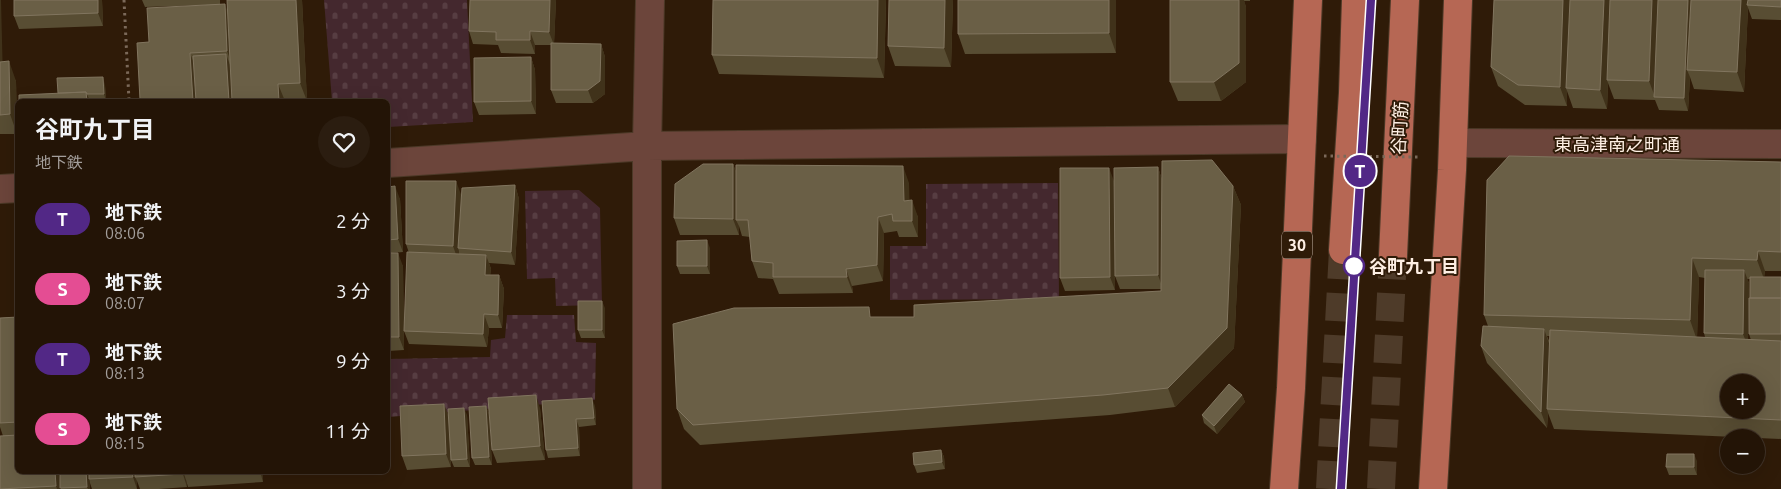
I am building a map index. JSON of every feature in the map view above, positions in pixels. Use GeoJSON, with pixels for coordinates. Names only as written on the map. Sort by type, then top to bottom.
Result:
{"type":"FeatureCollection","features":[{"type":"Feature","properties":{"kind":"main road","name":"30"},"geometry":{"type":"LineString","coordinates":[[1284,489],[1291,388],[1308,0]]}},
{"type":"Feature","properties":{"kind":"main road"},"geometry":{"type":"LineString","coordinates":[[1343,250],[1353,93],[1356,0]]}},
{"type":"Feature","properties":{"kind":"main road","name":"谷町筋"},"geometry":{"type":"LineString","coordinates":[[1393,256],[1405,0]]}},
{"type":"Feature","properties":{"kind":"main road"},"geometry":{"type":"LineString","coordinates":[[1433,489],[1453,143],[1458,0]]}},
{"type":"Feature","properties":{"kind":"street"},"geometry":{"type":"LineString","coordinates":[[647,489],[650,0]]}},
{"type":"Feature","properties":{"kind":"street"},"geometry":{"type":"LineString","coordinates":[[390,163],[648,146],[1302,139]]}},
{"type":"Feature","properties":{"kind":"street","name":"東高津南之町通"},"geometry":{"type":"LineString","coordinates":[[1453,143],[1781,144]]}},
{"type":"Feature","properties":{"kind":"street"},"geometry":{"type":"LineString","coordinates":[[0,189],[15,188]]}},
{"type":"Feature","properties":{"kind":"path"},"geometry":{"type":"LineString","coordinates":[[124,0],[129,99]]}},
{"type":"Feature","properties":{"kind":"path"},"geometry":{"type":"LineString","coordinates":[[1324,156],[1418,157]]}},
{"type":"Feature","properties":{"kind":"green space"},"geometry":{"type":"Polygon","coordinates":[[[324,0],[467,0],[473,122],[390,127],[390,99],[332,99],[324,0]]]}},
{"type":"Feature","properties":{"kind":"green space"},"geometry":{"type":"Polygon","coordinates":[[[1058,183],[1059,299],[890,300],[890,246],[926,246],[926,184],[1058,183]]]}},
{"type":"Feature","properties":{"kind":"green space"},"geometry":{"type":"Polygon","coordinates":[[[579,190],[600,208],[602,305],[556,306],[555,278],[527,279],[525,191],[579,190]]]}},
{"type":"Feature","properties":{"kind":"green space"},"geometry":{"type":"Polygon","coordinates":[[[507,315],[574,315],[576,342],[596,343],[595,400],[390,417],[390,359],[490,357],[491,340],[505,338],[507,315]]]}},
{"type":"Feature","properties":{"kind":"building"},"geometry":{"type":"Polygon","coordinates":[[[14,0],[98,0],[98,13],[14,16],[14,0]]]}},
{"type":"Feature","properties":{"kind":"building"},"geometry":{"type":"Polygon","coordinates":[[[227,0],[296,0],[300,83],[278,84],[279,99],[232,99],[227,0]]]}},
{"type":"Feature","properties":{"kind":"building"},"geometry":{"type":"Polygon","coordinates":[[[470,0],[550,0],[549,32],[530,31],[530,40],[496,40],[496,32],[469,31],[470,0]]]}},
{"type":"Feature","properties":{"kind":"building"},"geometry":{"type":"Polygon","coordinates":[[[713,0],[878,0],[877,58],[712,55],[713,0]]]}},
{"type":"Feature","properties":{"kind":"building"},"geometry":{"type":"Polygon","coordinates":[[[889,0],[945,0],[944,48],[888,46],[889,0]]]}},
{"type":"Feature","properties":{"kind":"building"},"geometry":{"type":"Polygon","coordinates":[[[958,0],[1109,0],[1109,33],[958,34],[958,0]]]}},
{"type":"Feature","properties":{"kind":"building"},"geometry":{"type":"Polygon","coordinates":[[[1170,0],[1239,0],[1239,63],[1214,82],[1170,82],[1170,0]]]}},
{"type":"Feature","properties":{"kind":"building"},"geometry":{"type":"Polygon","coordinates":[[[1494,0],[1563,0],[1560,87],[1518,85],[1491,67],[1494,0]]]}},
{"type":"Feature","properties":{"kind":"building"},"geometry":{"type":"Polygon","coordinates":[[[1570,0],[1604,0],[1600,90],[1566,88],[1570,0]]]}},
{"type":"Feature","properties":{"kind":"building"},"geometry":{"type":"Polygon","coordinates":[[[1610,0],[1652,0],[1649,81],[1607,80],[1610,0]]]}},
{"type":"Feature","properties":{"kind":"building"},"geometry":{"type":"Polygon","coordinates":[[[1658,0],[1688,0],[1684,98],[1654,97],[1658,0]]]}},
{"type":"Feature","properties":{"kind":"building"},"geometry":{"type":"Polygon","coordinates":[[[1691,0],[1741,0],[1737,72],[1687,70],[1691,0]]]}},
{"type":"Feature","properties":{"kind":"building"},"geometry":{"type":"Polygon","coordinates":[[[1748,0],[1781,0],[1781,7],[1747,5],[1748,0]]]}},
{"type":"Feature","properties":{"kind":"building"},"geometry":{"type":"Polygon","coordinates":[[[225,4],[227,51],[190,53],[193,99],[140,99],[137,43],[149,42],[147,8],[225,4]]]}},
{"type":"Feature","properties":{"kind":"building"},"geometry":{"type":"Polygon","coordinates":[[[551,43],[601,44],[600,81],[588,90],[551,90],[551,43]]]}},
{"type":"Feature","properties":{"kind":"building"},"geometry":{"type":"Polygon","coordinates":[[[226,54],[229,99],[196,99],[193,56],[226,54]]]}},
{"type":"Feature","properties":{"kind":"building"},"geometry":{"type":"Polygon","coordinates":[[[531,57],[531,101],[474,102],[474,58],[531,57]]]}},
{"type":"Feature","properties":{"kind":"building"},"geometry":{"type":"Polygon","coordinates":[[[9,61],[10,114],[0,115],[0,62],[9,61]]]}},
{"type":"Feature","properties":{"kind":"building"},"geometry":{"type":"Polygon","coordinates":[[[103,77],[104,94],[87,94],[86,92],[58,93],[57,78],[103,77]]]}},
{"type":"Feature","properties":{"kind":"building"},"geometry":{"type":"Polygon","coordinates":[[[86,92],[87,99],[19,99],[19,95],[86,92]]]}},
{"type":"Feature","properties":{"kind":"building"},"geometry":{"type":"Polygon","coordinates":[[[1509,156],[1781,162],[1781,252],[1758,251],[1757,260],[1692,258],[1690,320],[1484,315],[1487,180],[1509,156]]]}},
{"type":"Feature","properties":{"kind":"building"},"geometry":{"type":"Polygon","coordinates":[[[1212,160],[1233,186],[1227,328],[1168,388],[1103,395],[693,425],[677,409],[673,324],[734,308],[869,307],[870,317],[914,317],[914,305],[1161,291],[1162,161],[1212,160]]]}},
{"type":"Feature","properties":{"kind":"building"},"geometry":{"type":"Polygon","coordinates":[[[703,164],[733,164],[733,219],[674,218],[675,184],[703,164]]]}},
{"type":"Feature","properties":{"kind":"building"},"geometry":{"type":"Polygon","coordinates":[[[736,165],[903,166],[904,201],[912,200],[912,221],[893,221],[892,214],[878,217],[877,265],[846,269],[847,277],[773,277],[773,263],[752,261],[748,220],[736,220],[736,165]]]}},
{"type":"Feature","properties":{"kind":"building"},"geometry":{"type":"Polygon","coordinates":[[[1158,167],[1158,275],[1115,276],[1114,168],[1158,167]]]}},
{"type":"Feature","properties":{"kind":"building"},"geometry":{"type":"Polygon","coordinates":[[[1060,168],[1109,168],[1110,277],[1060,278],[1060,168]]]}},
{"type":"Feature","properties":{"kind":"building"},"geometry":{"type":"Polygon","coordinates":[[[406,181],[456,181],[453,246],[406,244],[406,181]]]}},
{"type":"Feature","properties":{"kind":"building"},"geometry":{"type":"Polygon","coordinates":[[[515,185],[511,252],[458,248],[462,188],[515,185]]]}},
{"type":"Feature","properties":{"kind":"building"},"geometry":{"type":"Polygon","coordinates":[[[395,186],[398,239],[390,240],[390,187],[395,186]]]}},
{"type":"Feature","properties":{"kind":"building"},"geometry":{"type":"Polygon","coordinates":[[[707,240],[707,266],[677,266],[677,241],[707,240]]]}},
{"type":"Feature","properties":{"kind":"building"},"geometry":{"type":"Polygon","coordinates":[[[407,252],[486,255],[485,275],[499,275],[498,315],[484,314],[483,334],[404,331],[407,252]]]}},
{"type":"Feature","properties":{"kind":"building"},"geometry":{"type":"Polygon","coordinates":[[[390,253],[398,253],[399,337],[390,337],[390,253]]]}},
{"type":"Feature","properties":{"kind":"building"},"geometry":{"type":"Polygon","coordinates":[[[1705,270],[1744,270],[1743,334],[1704,333],[1705,270]]]}},
{"type":"Feature","properties":{"kind":"building"},"geometry":{"type":"Polygon","coordinates":[[[1750,277],[1781,277],[1781,298],[1750,298],[1750,277]]]}},
{"type":"Feature","properties":{"kind":"building"},"geometry":{"type":"Polygon","coordinates":[[[1749,298],[1781,298],[1781,334],[1749,334],[1749,298]]]}},
{"type":"Feature","properties":{"kind":"building"},"geometry":{"type":"Polygon","coordinates":[[[578,301],[602,301],[602,330],[578,330],[578,301]]]}},
{"type":"Feature","properties":{"kind":"building"},"geometry":{"type":"Polygon","coordinates":[[[15,317],[15,422],[0,423],[0,318],[15,317]]]}},
{"type":"Feature","properties":{"kind":"building"},"geometry":{"type":"Polygon","coordinates":[[[1483,326],[1544,329],[1541,412],[1481,346],[1483,326]]]}},
{"type":"Feature","properties":{"kind":"building"},"geometry":{"type":"Polygon","coordinates":[[[1550,330],[1781,341],[1781,420],[1760,419],[1765,419],[1765,374],[1720,374],[1720,417],[1547,409],[1550,330]]]}},
{"type":"Feature","properties":{"kind":"building"},"geometry":{"type":"Polygon","coordinates":[[[1229,384],[1242,395],[1214,426],[1202,415],[1229,384]]]}},
{"type":"Feature","properties":{"kind":"building"},"geometry":{"type":"Polygon","coordinates":[[[536,395],[540,446],[492,450],[488,398],[536,395]]]}},
{"type":"Feature","properties":{"kind":"building"},"geometry":{"type":"Polygon","coordinates":[[[592,398],[594,418],[576,419],[578,448],[546,450],[542,401],[592,398]]]}},
{"type":"Feature","properties":{"kind":"building"},"geometry":{"type":"Polygon","coordinates":[[[444,404],[446,454],[402,456],[400,406],[444,404]]]}},
{"type":"Feature","properties":{"kind":"building"},"geometry":{"type":"Polygon","coordinates":[[[486,406],[489,457],[472,458],[469,407],[486,406]]]}},
{"type":"Feature","properties":{"kind":"building"},"geometry":{"type":"Polygon","coordinates":[[[464,408],[467,459],[451,460],[448,409],[464,408]]]}},
{"type":"Feature","properties":{"kind":"building"},"geometry":{"type":"Polygon","coordinates":[[[15,435],[15,474],[55,474],[56,486],[0,489],[0,436],[15,435]]]}},
{"type":"Feature","properties":{"kind":"building"},"geometry":{"type":"Polygon","coordinates":[[[941,450],[942,462],[914,465],[913,453],[941,450]]]}},
{"type":"Feature","properties":{"kind":"building"},"geometry":{"type":"Polygon","coordinates":[[[1667,454],[1694,454],[1694,467],[1666,467],[1667,454]]]}},
{"type":"Feature","properties":{"kind":"building"},"geometry":{"type":"Polygon","coordinates":[[[60,474],[86,474],[87,487],[60,488],[60,474]]]}},
{"type":"Feature","properties":{"kind":"building"},"geometry":{"type":"Polygon","coordinates":[[[89,474],[132,474],[133,477],[89,479],[89,474]]]}},
{"type":"Feature","properties":{"kind":"building"},"geometry":{"type":"Polygon","coordinates":[[[135,474],[182,474],[135,477],[135,474]]]}},
{"type":"Feature","properties":{"kind":"tunnel"},"geometry":{"type":"LineString","coordinates":[[1330,489],[1343,250]]}},
{"type":"Feature","properties":{"kind":"tunnel"},"geometry":{"type":"LineString","coordinates":[[1381,489],[1393,256]]}},
{"type":"Feature","properties":{"kind":"metro line","name":"T"},"geometry":{"type":"LineString","coordinates":[[1341,489],[1371,0]]}},
{"type":"Feature","properties":{"kind":"place","name":"谷町九丁目"},"geometry":{"type":"Point","coordinates":[1354,266]}}]}
